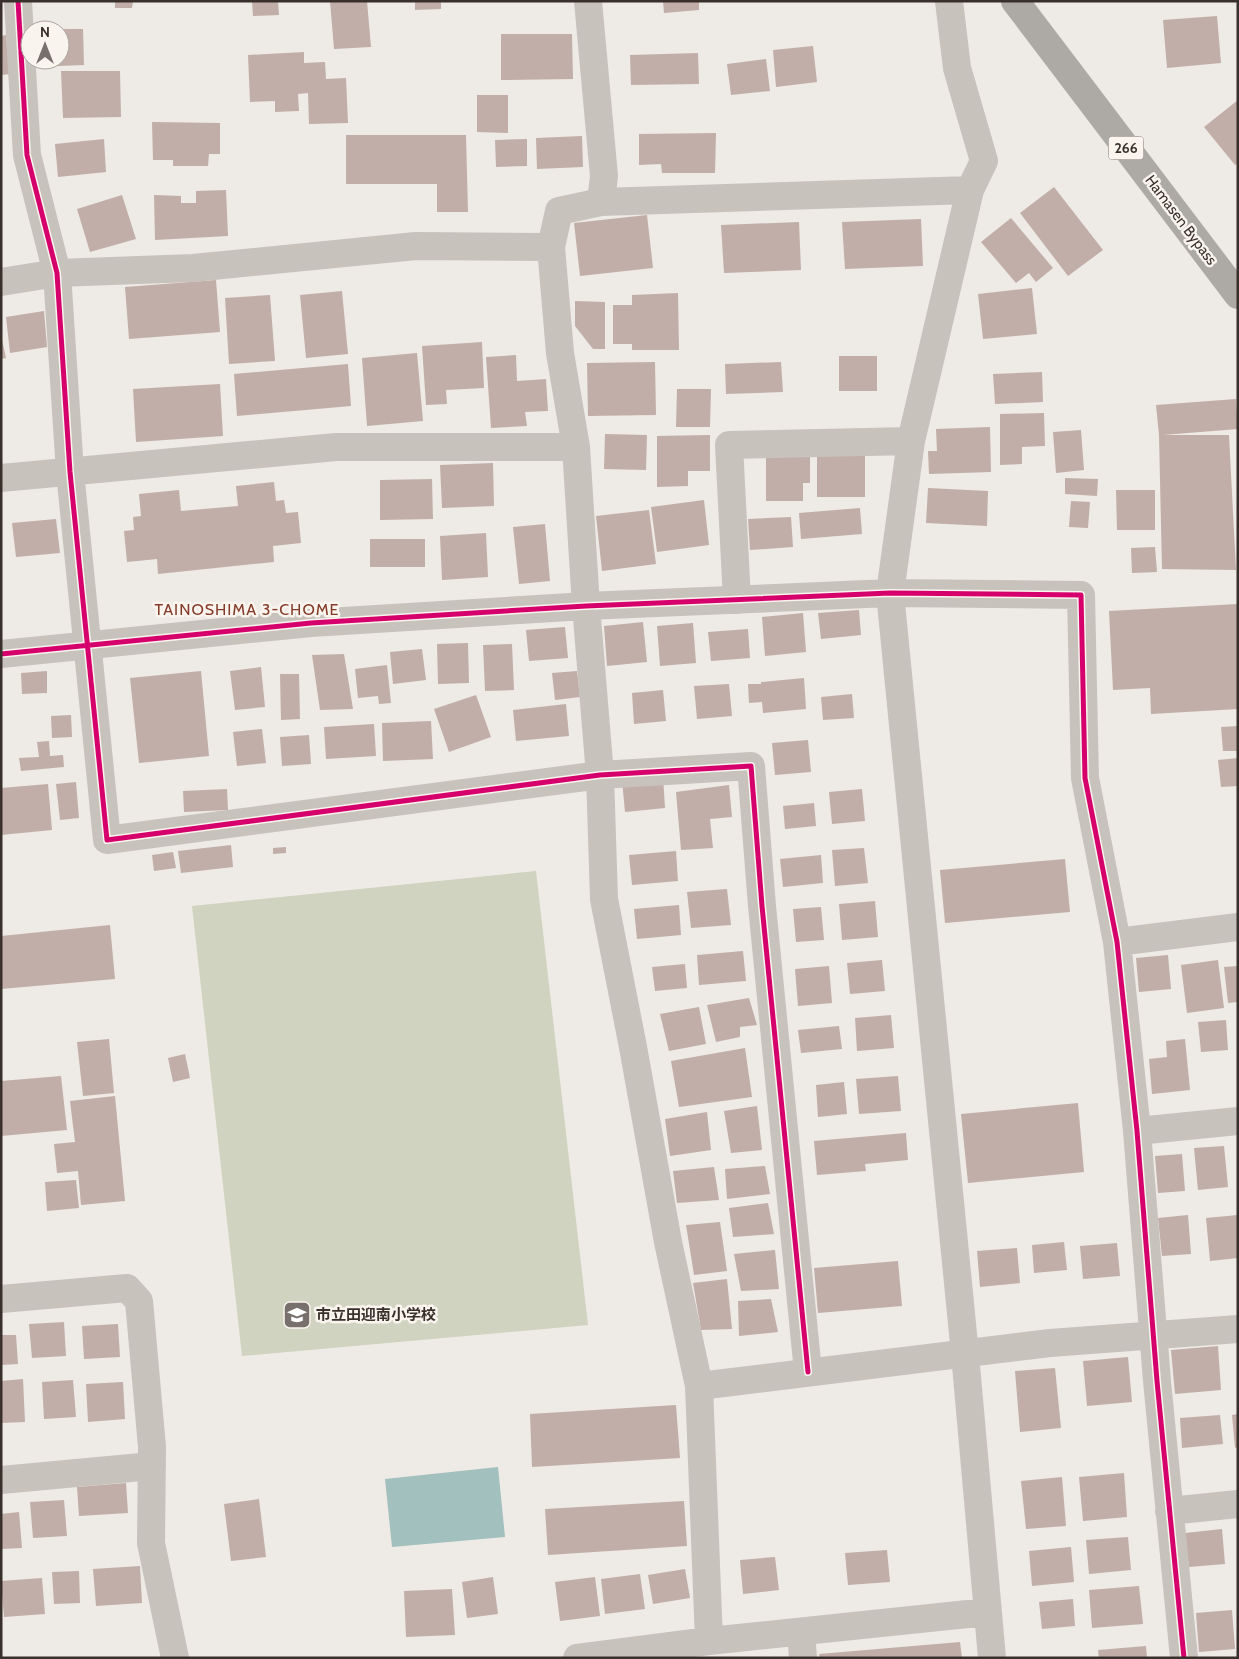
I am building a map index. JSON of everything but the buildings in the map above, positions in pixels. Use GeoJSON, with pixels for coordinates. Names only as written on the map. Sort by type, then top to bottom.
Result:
{"type":"FeatureCollection","features":[{"type":"Feature","properties":{"kind":"highway","name":"Hamasen Bypass"},"geometry":{"type":"LineString","coordinates":[[1014,1],[1238,295]]}},
{"type":"Feature","properties":{"kind":"street"},"geometry":{"type":"LineString","coordinates":[[18,1],[27,155],[57,273],[70,472],[107,840],[600,775],[751,766],[763,916],[808,1372]]}},
{"type":"Feature","properties":{"kind":"street"},"geometry":{"type":"LineString","coordinates":[[588,1],[604,176],[601,202]]}},
{"type":"Feature","properties":{"kind":"street"},"geometry":{"type":"LineString","coordinates":[[949,1],[957,68],[984,161],[970,190],[911,441],[890,593],[965,1354],[992,1658]]}},
{"type":"Feature","properties":{"kind":"street"},"geometry":{"type":"LineString","coordinates":[[708,1641],[699,1386],[668,1242],[604,899],[600,775],[586,606],[576,447],[560,353],[551,247],[559,211],[601,202],[970,190]]}},
{"type":"Feature","properties":{"kind":"street"},"geometry":{"type":"LineString","coordinates":[[1,282],[57,273],[193,268],[416,246],[551,247]]}},
{"type":"Feature","properties":{"kind":"street"},"geometry":{"type":"LineString","coordinates":[[737,600],[729,445],[911,441]]}},
{"type":"Feature","properties":{"kind":"street"},"geometry":{"type":"LineString","coordinates":[[1,478],[336,447],[576,447]]}},
{"type":"Feature","properties":{"kind":"street"},"geometry":{"type":"LineString","coordinates":[[1,654],[312,623],[586,606],[890,593],[1081,595],[1086,778],[1117,942],[1184,1658]]}},
{"type":"Feature","properties":{"kind":"street"},"geometry":{"type":"LineString","coordinates":[[1117,942],[1238,927]]}},
{"type":"Feature","properties":{"kind":"street"},"geometry":{"type":"LineString","coordinates":[[1136,1131],[1238,1121]]}},
{"type":"Feature","properties":{"kind":"street"},"geometry":{"type":"LineString","coordinates":[[1,1299],[126,1288],[139,1301],[152,1447],[151,1543],[174,1658]]}},
{"type":"Feature","properties":{"kind":"street"},"geometry":{"type":"LineString","coordinates":[[699,1386],[965,1354],[973,1351],[1050,1343],[1238,1329]]}},
{"type":"Feature","properties":{"kind":"street"},"geometry":{"type":"LineString","coordinates":[[1,1480],[152,1466]]}},
{"type":"Feature","properties":{"kind":"street"},"geometry":{"type":"LineString","coordinates":[[1169,1511],[1238,1504]]}},
{"type":"Feature","properties":{"kind":"street"},"geometry":{"type":"LineString","coordinates":[[577,1658],[708,1641],[802,1645],[987,1612]]}},
{"type":"Feature","properties":{"kind":"green space"},"geometry":{"type":"Polygon","coordinates":[[[536,871],[588,1325],[242,1356],[192,906],[536,871]]]}},
{"type":"Feature","properties":{"kind":"water"},"geometry":{"type":"Polygon","coordinates":[[[498,1467],[505,1537],[392,1547],[385,1479],[498,1467]]]}},
{"type":"Feature","properties":{"kind":"cycle path"},"geometry":{"type":"LineString","coordinates":[[18,1],[27,155],[57,273],[70,472],[107,840],[600,775],[751,766],[762,906],[808,1372]]}},
{"type":"Feature","properties":{"kind":"cycle path"},"geometry":{"type":"LineString","coordinates":[[1,654],[311,623],[586,606],[890,593],[1081,595],[1085,778],[1117,942],[1137,1131],[1157,1381],[1184,1658]]}},
{"type":"Feature","properties":{"kind":"place","name":"市立田迎南小学校"},"geometry":{"type":"Point","coordinates":[297,1315]}},
{"type":"Feature","properties":{"kind":"district","name":"TAINOSHIMA 3-CHOME"},"geometry":{"type":"Point","coordinates":[247,609]}}]}
